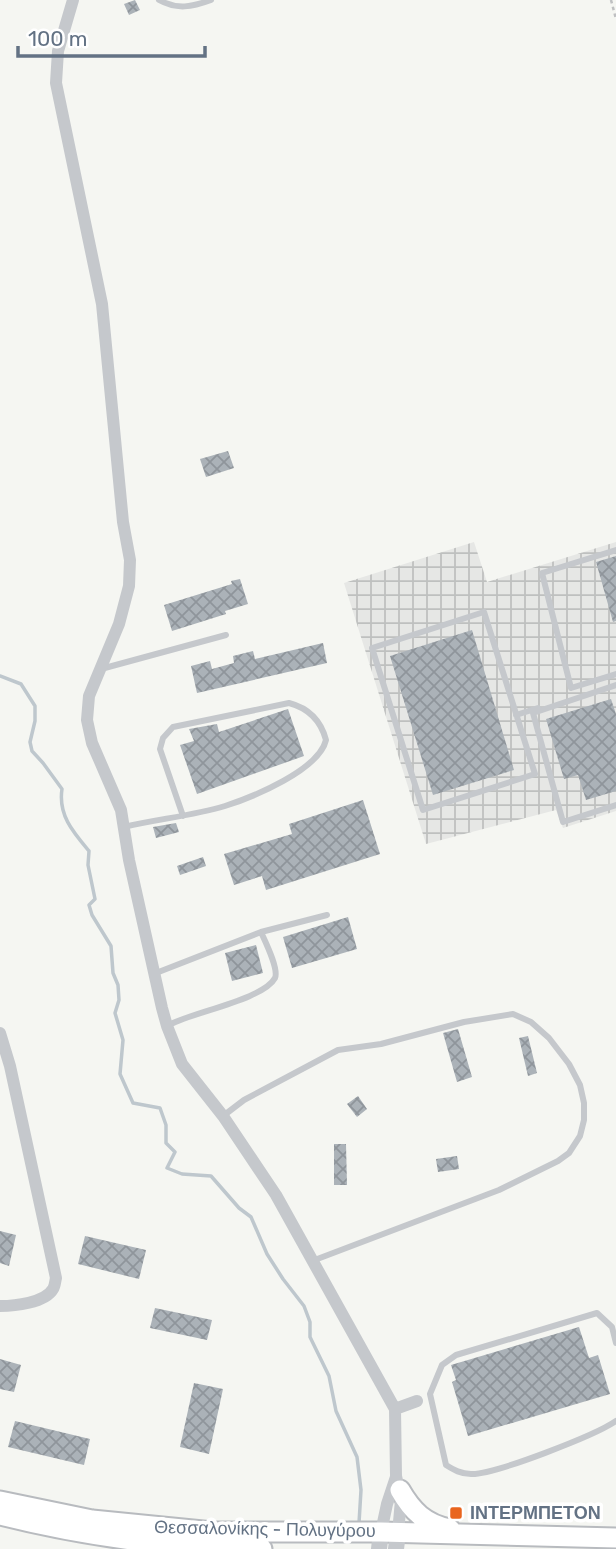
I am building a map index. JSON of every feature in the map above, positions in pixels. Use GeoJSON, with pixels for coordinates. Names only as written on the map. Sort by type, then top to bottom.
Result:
{"type":"FeatureCollection","features":[{"type":"Feature","properties":{"kind":"main road"},"geometry":{"type":"LineString","coordinates":[[398,1483],[409,1505],[426,1521],[439,1527],[479,1535]]}},
{"type":"Feature","properties":{"kind":"main road","name":"Θεσσαλονίκης - Πολυγύρου"},"geometry":{"type":"LineString","coordinates":[[0,1502],[92,1520],[178,1530],[388,1541],[479,1535],[616,1538]]}},
{"type":"Feature","properties":{"kind":"main road","name":"Θεσσαλονίκης - Πολυγύρου"},"geometry":{"type":"LineString","coordinates":[[0,1515],[48,1527],[144,1543],[262,1549]]}},
{"type":"Feature","properties":{"kind":"street"},"geometry":{"type":"LineString","coordinates":[[74,0],[58,51],[56,83],[102,304],[130,560],[129,586],[119,624],[89,696],[87,720],[92,743],[112,786],[124,827],[167,1026],[182,1064],[223,1116],[276,1195],[395,1409],[398,1483],[387,1504],[388,1541]]}},
{"type":"Feature","properties":{"kind":"street"},"geometry":{"type":"LineString","coordinates":[[0,1033],[10,1066],[56,1278],[53,1290],[45,1296],[14,1306],[0,1306]]}},
{"type":"Feature","properties":{"kind":"street"},"geometry":{"type":"LineString","coordinates":[[395,1409],[416,1401]]}},
{"type":"Feature","properties":{"kind":"lane"},"geometry":{"type":"LineString","coordinates":[[160,1],[186,8],[211,0]]}},
{"type":"Feature","properties":{"kind":"lane"},"geometry":{"type":"LineString","coordinates":[[616,550],[542,573],[571,688],[616,674]]}},
{"type":"Feature","properties":{"kind":"lane"},"geometry":{"type":"LineString","coordinates":[[484,612],[516,715],[535,774],[423,810],[372,648],[484,612]]}},
{"type":"Feature","properties":{"kind":"lane"},"geometry":{"type":"LineString","coordinates":[[99,669],[226,635]]}},
{"type":"Feature","properties":{"kind":"lane"},"geometry":{"type":"LineString","coordinates":[[516,715],[616,684]]}},
{"type":"Feature","properties":{"kind":"lane"},"geometry":{"type":"LineString","coordinates":[[616,684],[533,713],[564,822],[616,805]]}},
{"type":"Feature","properties":{"kind":"lane"},"geometry":{"type":"LineString","coordinates":[[124,827],[164,817],[183,816],[227,805],[301,771],[324,750],[326,740],[315,719],[303,706],[289,703],[173,727],[163,738],[160,748],[183,816]]}},
{"type":"Feature","properties":{"kind":"lane"},"geometry":{"type":"LineString","coordinates":[[156,973],[261,932],[327,915]]}},
{"type":"Feature","properties":{"kind":"lane"},"geometry":{"type":"LineString","coordinates":[[167,1026],[201,1011],[249,996],[262,990],[275,978],[276,970],[261,932]]}},
{"type":"Feature","properties":{"kind":"lane"},"geometry":{"type":"LineString","coordinates":[[223,1116],[244,1100],[338,1051],[381,1044],[464,1022],[513,1014],[531,1022],[549,1038],[569,1064],[580,1085],[584,1102],[584,1120],[580,1136],[569,1153],[499,1190],[312,1261]]}},
{"type":"Feature","properties":{"kind":"lane"},"geometry":{"type":"LineString","coordinates":[[616,1343],[612,1327],[597,1313],[548,1326],[456,1354],[442,1365],[430,1394],[446,1465],[456,1472],[474,1475],[583,1438],[616,1421]]}},
{"type":"Feature","properties":{"kind":"lane"},"geometry":{"type":"LineString","coordinates":[[416,1401],[430,1394]]}},
{"type":"Feature","properties":{"kind":"path"},"geometry":{"type":"LineString","coordinates":[[611,0],[616,19]]}},
{"type":"Feature","properties":{"kind":"shaded area"},"geometry":{"type":"Polygon","coordinates":[[[474,542],[487,582],[616,542],[616,811],[563,828],[556,810],[426,844],[344,583],[474,542]]]}},
{"type":"Feature","properties":{"kind":"building"},"geometry":{"type":"Polygon","coordinates":[[[135,0],[140,10],[129,15],[124,4],[135,0]]]}},
{"type":"Feature","properties":{"kind":"building"},"geometry":{"type":"Polygon","coordinates":[[[228,451],[234,468],[206,477],[200,459],[228,451]]]}},
{"type":"Feature","properties":{"kind":"building"},"geometry":{"type":"Polygon","coordinates":[[[616,556],[616,621],[613,622],[596,562],[616,556]]]}},
{"type":"Feature","properties":{"kind":"building"},"geometry":{"type":"Polygon","coordinates":[[[240,579],[248,604],[172,631],[164,605],[232,584],[231,581],[240,579]]]}},
{"type":"Feature","properties":{"kind":"building"},"geometry":{"type":"Polygon","coordinates":[[[472,630],[514,770],[433,795],[390,656],[472,630]]]}},
{"type":"Feature","properties":{"kind":"building"},"geometry":{"type":"Polygon","coordinates":[[[323,643],[327,663],[197,693],[191,666],[210,661],[212,669],[234,663],[233,656],[253,651],[255,659],[323,643]]]}},
{"type":"Feature","properties":{"kind":"building"},"geometry":{"type":"Polygon","coordinates":[[[611,699],[616,714],[616,791],[586,800],[578,775],[564,779],[546,719],[611,699]]]}},
{"type":"Feature","properties":{"kind":"building"},"geometry":{"type":"Polygon","coordinates":[[[288,709],[304,756],[197,794],[180,745],[194,741],[189,729],[217,724],[219,732],[288,709]]]}},
{"type":"Feature","properties":{"kind":"building"},"geometry":{"type":"Polygon","coordinates":[[[363,800],[380,854],[266,890],[262,876],[234,885],[224,854],[292,834],[289,824],[363,800]]]}},
{"type":"Feature","properties":{"kind":"building"},"geometry":{"type":"Polygon","coordinates":[[[176,823],[179,832],[156,838],[153,827],[176,823]]]}},
{"type":"Feature","properties":{"kind":"building"},"geometry":{"type":"Polygon","coordinates":[[[203,857],[206,866],[180,875],[177,866],[203,857]]]}},
{"type":"Feature","properties":{"kind":"building"},"geometry":{"type":"Polygon","coordinates":[[[348,917],[357,949],[292,968],[283,937],[348,917]]]}},
{"type":"Feature","properties":{"kind":"building"},"geometry":{"type":"Polygon","coordinates":[[[256,945],[263,973],[232,981],[225,953],[256,945]]]}},
{"type":"Feature","properties":{"kind":"building"},"geometry":{"type":"Polygon","coordinates":[[[458,1029],[472,1077],[457,1082],[443,1033],[458,1029]]]}},
{"type":"Feature","properties":{"kind":"building"},"geometry":{"type":"Polygon","coordinates":[[[528,1036],[537,1073],[528,1076],[519,1038],[528,1036]]]}},
{"type":"Feature","properties":{"kind":"building"},"geometry":{"type":"Polygon","coordinates":[[[358,1096],[367,1109],[357,1117],[347,1104],[358,1096]]]}},
{"type":"Feature","properties":{"kind":"building"},"geometry":{"type":"Polygon","coordinates":[[[334,1144],[346,1144],[347,1185],[334,1185],[334,1144]]]}},
{"type":"Feature","properties":{"kind":"building"},"geometry":{"type":"Polygon","coordinates":[[[457,1156],[459,1169],[438,1172],[436,1159],[457,1156]]]}},
{"type":"Feature","properties":{"kind":"building"},"geometry":{"type":"Polygon","coordinates":[[[0,1231],[16,1235],[9,1266],[0,1263],[0,1231]]]}},
{"type":"Feature","properties":{"kind":"building"},"geometry":{"type":"Polygon","coordinates":[[[85,1236],[146,1250],[139,1279],[78,1264],[85,1236]]]}},
{"type":"Feature","properties":{"kind":"building"},"geometry":{"type":"Polygon","coordinates":[[[155,1308],[212,1320],[207,1340],[150,1328],[155,1308]]]}},
{"type":"Feature","properties":{"kind":"building"},"geometry":{"type":"Polygon","coordinates":[[[579,1327],[589,1358],[598,1355],[610,1394],[468,1436],[452,1382],[456,1380],[451,1365],[579,1327]]]}},
{"type":"Feature","properties":{"kind":"building"},"geometry":{"type":"Polygon","coordinates":[[[0,1359],[21,1365],[14,1392],[0,1389],[0,1359]]]}},
{"type":"Feature","properties":{"kind":"building"},"geometry":{"type":"Polygon","coordinates":[[[194,1383],[223,1389],[209,1454],[180,1447],[194,1383]]]}},
{"type":"Feature","properties":{"kind":"building"},"geometry":{"type":"Polygon","coordinates":[[[15,1421],[90,1439],[84,1465],[8,1447],[15,1421]]]}},
{"type":"Feature","properties":{"kind":"waterway"},"geometry":{"type":"LineString","coordinates":[[0,676],[21,684],[35,706],[30,742],[32,751],[62,789],[65,815],[72,830],[89,851],[88,865],[95,899],[89,905],[111,946],[113,973],[118,985],[119,1000],[115,1013],[123,1040],[120,1074],[133,1103],[160,1108],[166,1125],[166,1143],[175,1152],[167,1168],[182,1174],[211,1176],[239,1208],[251,1217],[267,1254],[304,1306],[310,1322],[310,1337],[329,1376],[336,1411],[357,1457],[361,1490],[359,1523]]}},
{"type":"Feature","properties":{"kind":"place","name":"ΙΝΤΕΡΜΠΕΤΟΝ"},"geometry":{"type":"Point","coordinates":[456,1513]}}]}
